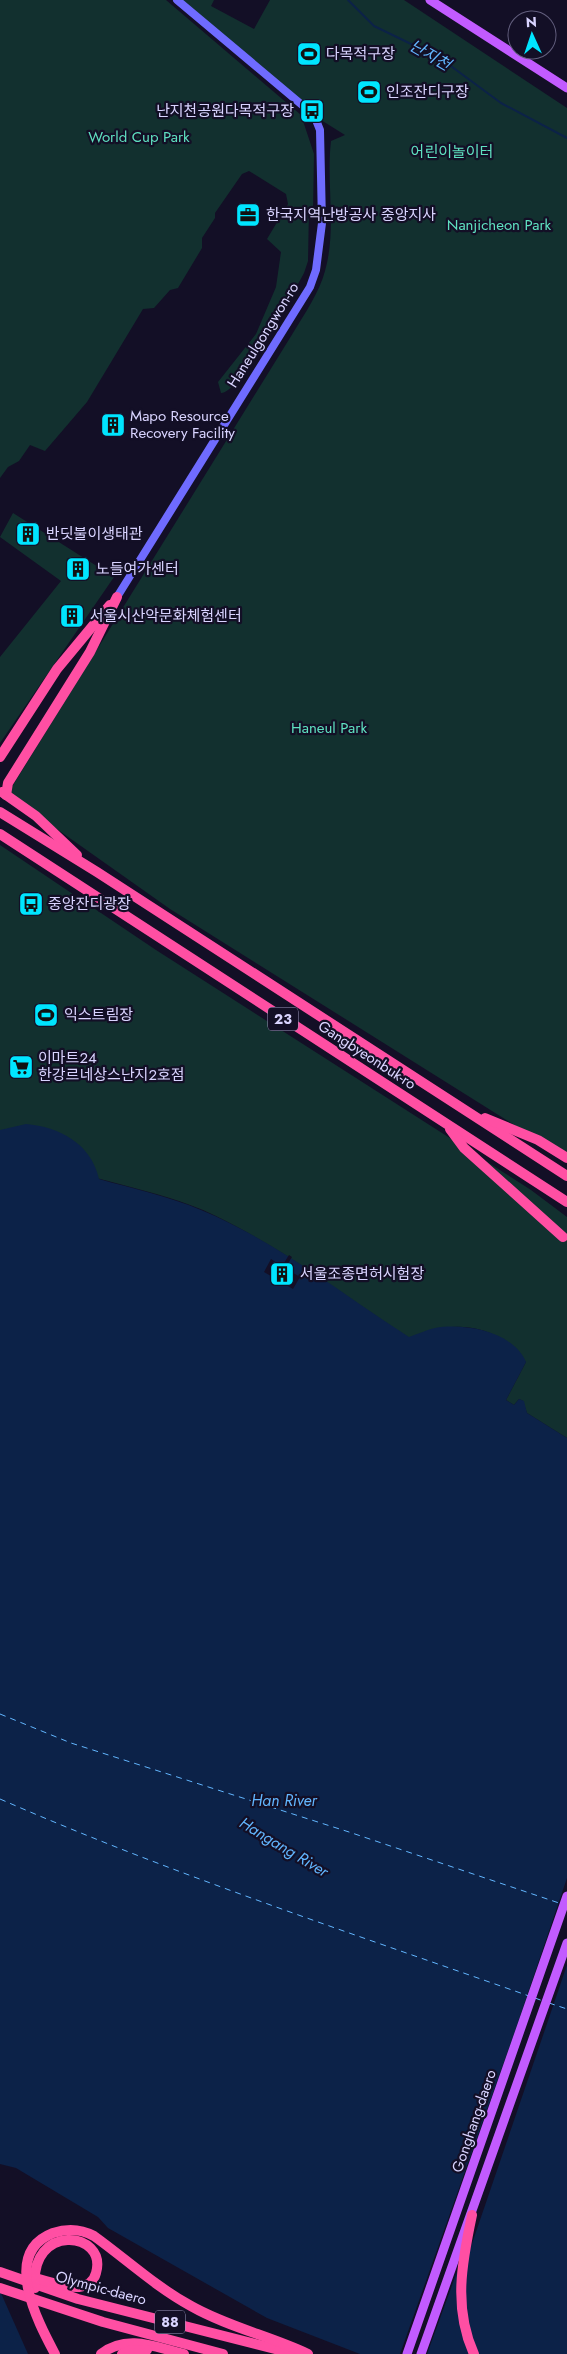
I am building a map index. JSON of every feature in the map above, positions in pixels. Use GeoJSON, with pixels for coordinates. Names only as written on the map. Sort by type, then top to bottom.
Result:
{"type":"FeatureCollection","features":[{"type":"Feature","properties":{"kind":"highway"},"geometry":{"type":"LineString","coordinates":[[0,757],[57,669],[78,641],[117,597]]}},
{"type":"Feature","properties":{"kind":"highway"},"geometry":{"type":"LineString","coordinates":[[96,872],[36,816],[3,793],[92,649],[117,597]]}},
{"type":"Feature","properties":{"kind":"highway"},"geometry":{"type":"LineString","coordinates":[[78,641],[88,644],[92,649]]}},
{"type":"Feature","properties":{"kind":"highway","name":"Gangbyeonbuk-ro"},"geometry":{"type":"LineString","coordinates":[[0,812],[567,1176]]}},
{"type":"Feature","properties":{"kind":"highway","name":"Gangbyeonbuk-ro"},"geometry":{"type":"LineString","coordinates":[[0,834],[567,1202]]}},
{"type":"Feature","properties":{"kind":"highway"},"geometry":{"type":"LineString","coordinates":[[458,1106],[538,1140],[567,1158]]}},
{"type":"Feature","properties":{"kind":"highway"},"geometry":{"type":"LineString","coordinates":[[447,1124],[464,1148],[563,1237]]}},
{"type":"Feature","properties":{"kind":"highway"},"geometry":{"type":"LineString","coordinates":[[472,2215],[461,2267],[464,2323],[474,2354]]}},
{"type":"Feature","properties":{"kind":"highway"},"geometry":{"type":"LineString","coordinates":[[56,2354],[35,2311],[26,2284],[26,2270],[29,2258],[36,2245],[48,2235],[73,2229],[85,2231],[94,2236],[189,2306],[236,2328],[283,2342],[308,2354]]}},
{"type":"Feature","properties":{"kind":"highway"},"geometry":{"type":"LineString","coordinates":[[0,2271],[46,2284],[67,2286],[88,2284],[95,2279],[97,2271],[95,2253],[88,2246],[78,2241],[59,2241],[46,2249],[36,2264],[34,2275],[36,2292],[45,2320],[62,2354]]}},
{"type":"Feature","properties":{"kind":"highway","name":"Olympic-daero"},"geometry":{"type":"LineString","coordinates":[[46,2284],[78,2299],[295,2354]]}},
{"type":"Feature","properties":{"kind":"highway","name":"Olympic-daero"},"geometry":{"type":"LineString","coordinates":[[0,2288],[103,2322],[224,2354]]}},
{"type":"Feature","properties":{"kind":"highway"},"geometry":{"type":"LineString","coordinates":[[101,2354],[115,2345],[128,2342],[184,2354]]}},
{"type":"Feature","properties":{"kind":"highway"},"geometry":{"type":"LineString","coordinates":[[122,2354],[141,2349],[165,2354]]}},
{"type":"Feature","properties":{"kind":"main road"},"geometry":{"type":"LineString","coordinates":[[430,0],[567,88]]}},
{"type":"Feature","properties":{"kind":"main road","name":"Gonghang-daero"},"geometry":{"type":"LineString","coordinates":[[407,2354],[567,1896]]}},
{"type":"Feature","properties":{"kind":"main road","name":"Gonghang-daero"},"geometry":{"type":"LineString","coordinates":[[421,2354],[472,2215],[567,1943]]}},
{"type":"Feature","properties":{"kind":"street","name":"Haneulgongwon-ro"},"geometry":{"type":"LineString","coordinates":[[117,597],[310,287],[316,270],[322,223],[320,130],[314,115],[176,0]]}},
{"type":"Feature","properties":{"kind":"green space","name":"World Cup Park"},"geometry":{"type":"Polygon","coordinates":[[[0,0],[166,0],[301,115],[314,154],[313,210],[309,208],[308,261],[304,273],[266,341],[253,361],[230,389],[221,393],[218,382],[256,334],[276,287],[281,252],[267,239],[288,204],[286,194],[249,171],[242,174],[215,213],[215,218],[202,238],[202,248],[178,288],[170,290],[154,308],[143,309],[87,402],[45,451],[30,445],[19,461],[8,467],[0,478],[0,0]]]}},
{"type":"Feature","properties":{"kind":"green space","name":"Haneul Park"},"geometry":{"type":"Polygon","coordinates":[[[177,0],[214,0],[211,6],[254,29],[270,0],[404,0],[567,108],[567,1158],[170,909],[13,798],[10,790],[307,310],[325,271],[331,223],[331,141],[345,135],[313,115],[177,0]]]}},
{"type":"Feature","properties":{"kind":"green space"},"geometry":{"type":"Polygon","coordinates":[[[13,513],[114,577],[0,743],[0,657],[61,581],[0,537],[13,513]]]}},
{"type":"Feature","properties":{"kind":"green space"},"geometry":{"type":"Polygon","coordinates":[[[0,845],[156,950],[531,1190],[567,1217],[567,1438],[527,1413],[523,1401],[519,1399],[514,1405],[506,1400],[526,1362],[504,1340],[478,1329],[467,1327],[432,1330],[409,1338],[283,1253],[203,1210],[168,1197],[81,1173],[0,1147],[0,845]]]}},
{"type":"Feature","properties":{"kind":"water","name":"Han River"},"geometry":{"type":"Polygon","coordinates":[[[26,1124],[50,1129],[72,1139],[89,1156],[95,1166],[99,1179],[189,1205],[256,1237],[282,1252],[409,1337],[432,1329],[447,1327],[473,1328],[499,1336],[520,1351],[526,1362],[506,1400],[514,1405],[519,1399],[524,1401],[527,1413],[567,1438],[567,2354],[360,2354],[267,2318],[108,2228],[98,2217],[16,2168],[0,2164],[0,1130],[26,1124]]]}},
{"type":"Feature","properties":{"kind":"water"},"geometry":{"type":"Polygon","coordinates":[[[0,2291],[28,2354],[0,2354],[0,2291]]]}},
{"type":"Feature","properties":{"kind":"pier","name":"서울조종면허시험장"},"geometry":{"type":"Polygon","coordinates":[[[289,1255],[292,1257],[285,1268],[300,1277],[293,1289],[264,1272],[271,1259],[282,1266],[289,1255]]]}},
{"type":"Feature","properties":{"kind":"pier"},"geometry":{"type":"Polygon","coordinates":[[[567,1878],[567,1965],[464,2267],[463,2290],[471,2354],[458,2269],[427,2354],[400,2354],[515,2031],[567,1878]]]}},
{"type":"Feature","properties":{"kind":"waterway","name":"난지천"},"geometry":{"type":"LineString","coordinates":[[348,0],[374,26],[440,58],[501,103],[567,138]]}},
{"type":"Feature","properties":{"kind":"ferry route"},"geometry":{"type":"LineString","coordinates":[[0,1714],[71,1743],[349,1832],[559,1903]]}},
{"type":"Feature","properties":{"kind":"ferry route"},"geometry":{"type":"LineString","coordinates":[[0,1799],[196,1878],[529,1996]]}},
{"type":"Feature","properties":{"kind":"ferry route"},"geometry":{"type":"LineString","coordinates":[[535,1998],[543,2001]]}},
{"type":"Feature","properties":{"kind":"ferry route"},"geometry":{"type":"LineString","coordinates":[[549,2003],[567,2009]]}},
{"type":"Feature","properties":{"kind":"place","name":"다목적구장"},"geometry":{"type":"Point","coordinates":[309,54]}},
{"type":"Feature","properties":{"kind":"place","name":"인조잔디구장"},"geometry":{"type":"Point","coordinates":[369,92]}},
{"type":"Feature","properties":{"kind":"place","name":"난지천공원다목적구장"},"geometry":{"type":"Point","coordinates":[312,111]}},
{"type":"Feature","properties":{"kind":"place","name":"한국지역난방공사 중앙지사"},"geometry":{"type":"Point","coordinates":[248,215]}},
{"type":"Feature","properties":{"kind":"place","name":"Mapo Resource Recovery Facility"},"geometry":{"type":"Point","coordinates":[113,425]}},
{"type":"Feature","properties":{"kind":"place","name":"반딧불이생태관"},"geometry":{"type":"Point","coordinates":[28,534]}},
{"type":"Feature","properties":{"kind":"place","name":"노들여가센터"},"geometry":{"type":"Point","coordinates":[78,569]}},
{"type":"Feature","properties":{"kind":"place","name":"서울시산악문화체험센터"},"geometry":{"type":"Point","coordinates":[72,616]}},
{"type":"Feature","properties":{"kind":"place","name":"중앙잔디광장"},"geometry":{"type":"Point","coordinates":[31,904]}},
{"type":"Feature","properties":{"kind":"place","name":"익스트림장"},"geometry":{"type":"Point","coordinates":[46,1015]}},
{"type":"Feature","properties":{"kind":"place","name":"이마트24 한강르네상스난지2호점"},"geometry":{"type":"Point","coordinates":[21,1067]}},
{"type":"Feature","properties":{"kind":"place","name":"서울조종면허시험장"},"geometry":{"type":"Point","coordinates":[282,1274]}},
{"type":"Feature","properties":{"kind":"park label","name":"어린이놀이터"},"geometry":{"type":"Point","coordinates":[452,152]}},
{"type":"Feature","properties":{"kind":"park label","name":"Nanjicheon Park"},"geometry":{"type":"Point","coordinates":[499,225]}},
{"type":"Feature","properties":{"kind":"water label","name":"Hangang River"},"geometry":{"type":"Point","coordinates":[284,1847]}}]}
